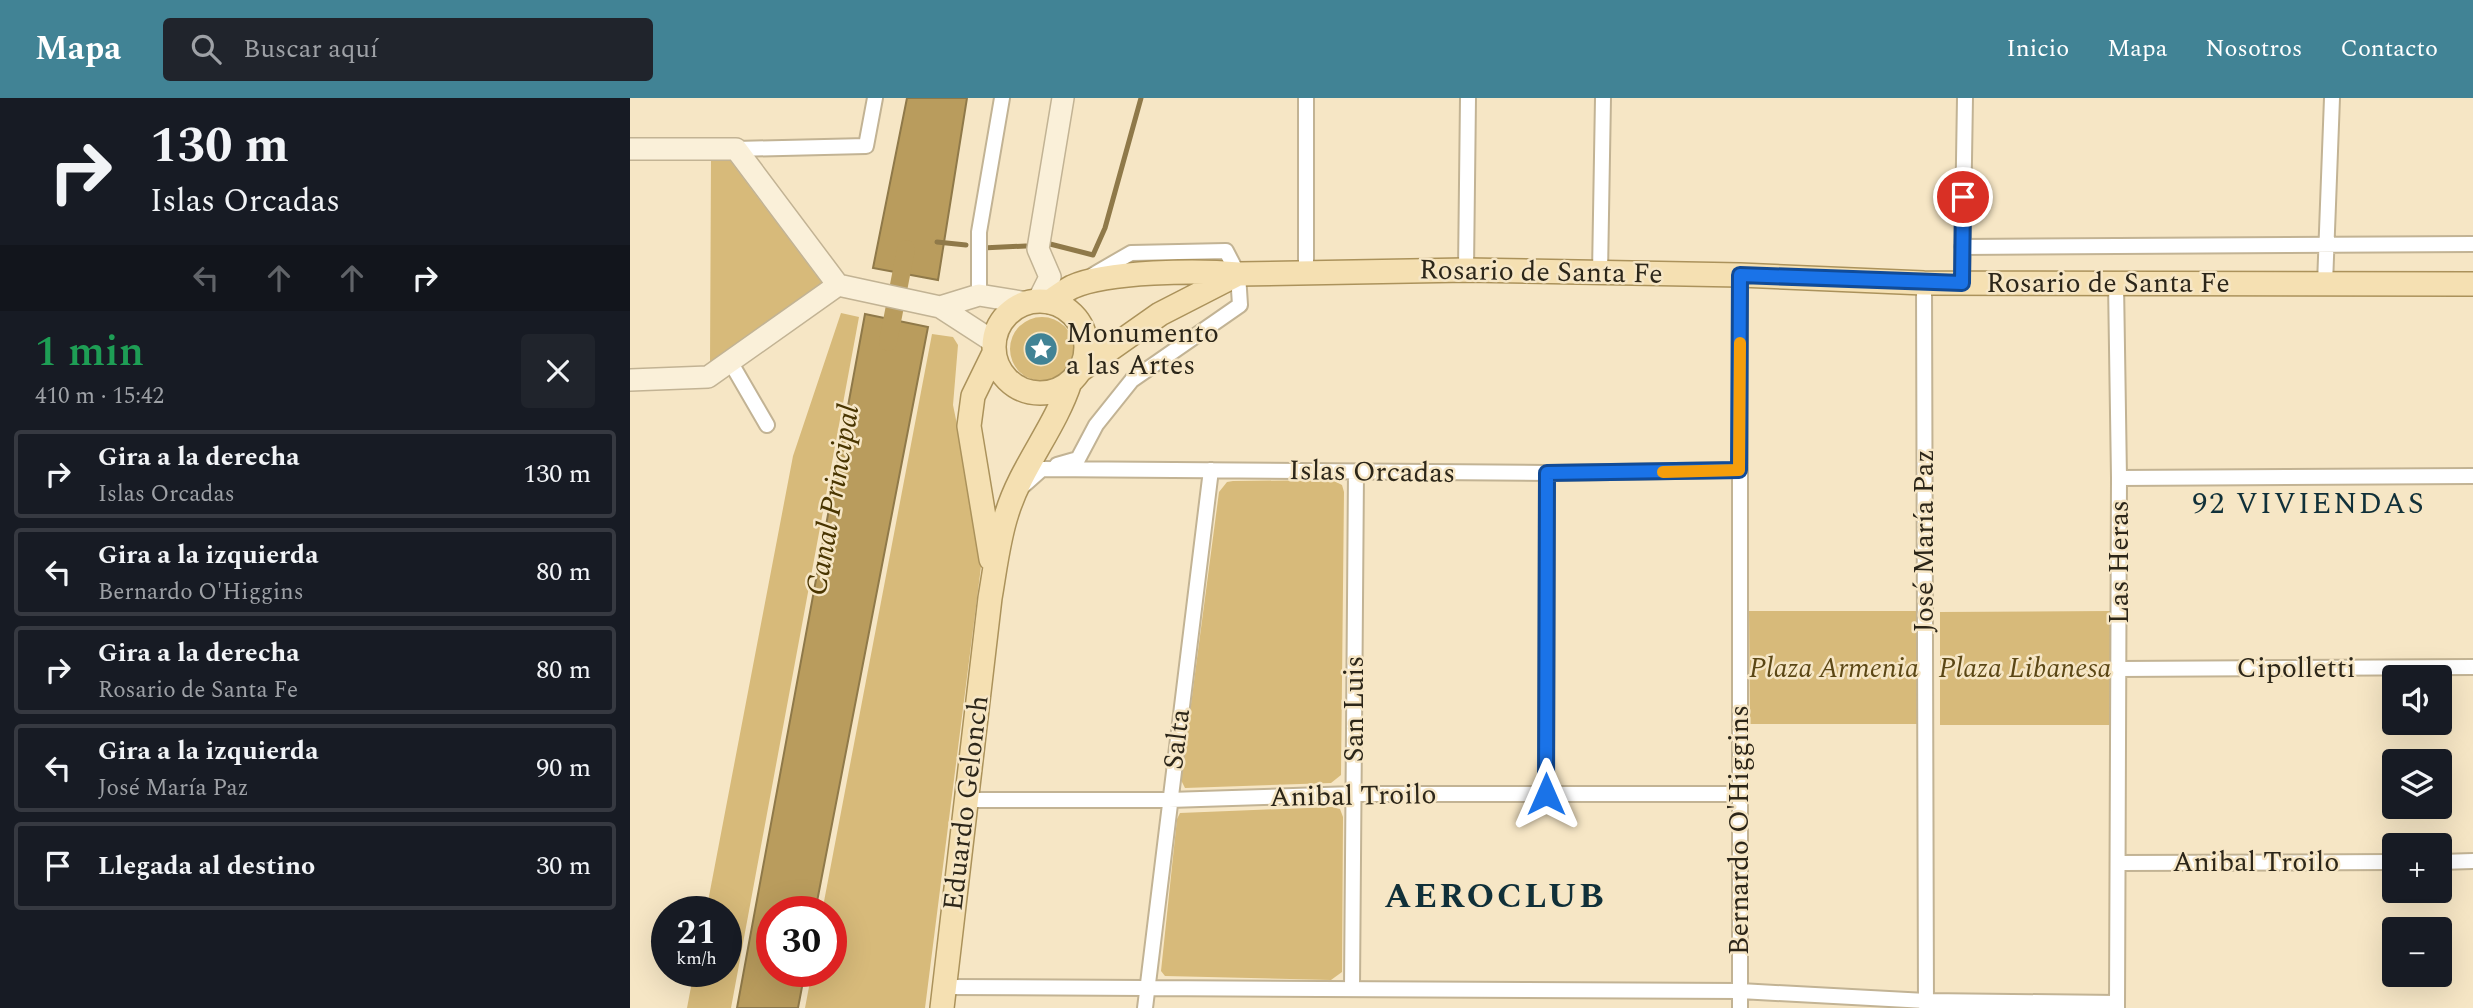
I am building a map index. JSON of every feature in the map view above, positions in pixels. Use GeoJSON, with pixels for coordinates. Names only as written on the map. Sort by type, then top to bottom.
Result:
{"type":"FeatureCollection","features":[{"type":"Feature","properties":{"kind":"main road","name":"Rosario de Santa Fe"},"geometry":{"type":"LineString","coordinates":[[1039,302],[1073,287],[1110,278],[1211,271],[1238,274],[1466,271],[1740,275],[1924,283],[2473,284]]}},
{"type":"Feature","properties":{"kind":"main road","name":"Rosario de Santa Fe"},"geometry":{"type":"LineString","coordinates":[[1074,376],[1160,314],[1238,274]]}},
{"type":"Feature","properties":{"kind":"main road","name":"Eduardo Gelonch"},"geometry":{"type":"LineString","coordinates":[[943,998],[990,597],[1007,512],[1062,407],[1086,350],[1082,329],[1069,312],[1039,302],[1018,307],[1002,322],[973,396],[969,426],[991,553],[990,597]]}},
{"type":"Feature","properties":{"kind":"main road"},"geometry":{"type":"LineString","coordinates":[[994,348],[1001,372],[1023,390],[1053,391],[1074,376]]}},
{"type":"Feature","properties":{"kind":"street"},"geometry":{"type":"LineString","coordinates":[[630,149],[866,146],[875,98]]}},
{"type":"Feature","properties":{"kind":"street"},"geometry":{"type":"LineString","coordinates":[[979,295],[979,232],[1002,98]]}},
{"type":"Feature","properties":{"kind":"street"},"geometry":{"type":"LineString","coordinates":[[940,307],[979,295],[1039,302],[1049,277],[1038,248],[1063,98]]}},
{"type":"Feature","properties":{"kind":"street"},"geometry":{"type":"LineString","coordinates":[[1306,272],[1307,98]]}},
{"type":"Feature","properties":{"kind":"street"},"geometry":{"type":"LineString","coordinates":[[1466,271],[1468,98]]}},
{"type":"Feature","properties":{"kind":"street"},"geometry":{"type":"LineString","coordinates":[[1600,273],[1603,98]]}},
{"type":"Feature","properties":{"kind":"street"},"geometry":{"type":"LineString","coordinates":[[1962,283],[1965,98]]}},
{"type":"Feature","properties":{"kind":"street"},"geometry":{"type":"LineString","coordinates":[[2325,284],[2332,98]]}},
{"type":"Feature","properties":{"kind":"street"},"geometry":{"type":"LineString","coordinates":[[736,149],[838,285],[940,307],[994,348]]}},
{"type":"Feature","properties":{"kind":"street"},"geometry":{"type":"LineString","coordinates":[[1962,247],[2473,244]]}},
{"type":"Feature","properties":{"kind":"street"},"geometry":{"type":"LineString","coordinates":[[1015,493],[1042,469],[1078,459],[1096,425],[1132,380],[1240,305],[1238,274]]}},
{"type":"Feature","properties":{"kind":"street","name":"Bernardo O'Higgins"},"geometry":{"type":"LineString","coordinates":[[1740,275],[1740,1008]]}},
{"type":"Feature","properties":{"kind":"street","name":"José María Paz"},"geometry":{"type":"LineString","coordinates":[[1924,283],[1926,1004]]}},
{"type":"Feature","properties":{"kind":"street","name":"Las Heras"},"geometry":{"type":"LineString","coordinates":[[2116,284],[2119,478],[2117,1006]]}},
{"type":"Feature","properties":{"kind":"street"},"geometry":{"type":"LineString","coordinates":[[630,380],[708,377],[838,285]]}},
{"type":"Feature","properties":{"kind":"street"},"geometry":{"type":"LineString","coordinates":[[731,363],[767,425]]}},
{"type":"Feature","properties":{"kind":"street","name":"Islas Orcadas"},"geometry":{"type":"LineString","coordinates":[[1042,469],[1547,473],[1739,470]]}},
{"type":"Feature","properties":{"kind":"street","name":"Salta"},"geometry":{"type":"LineString","coordinates":[[1145,1008],[1212,470]]}},
{"type":"Feature","properties":{"kind":"street","name":"San Luis"},"geometry":{"type":"LineString","coordinates":[[1352,988],[1356,472]]}},
{"type":"Feature","properties":{"kind":"street"},"geometry":{"type":"LineString","coordinates":[[1546,794],[1547,473]]}},
{"type":"Feature","properties":{"kind":"street"},"geometry":{"type":"LineString","coordinates":[[2119,478],[2473,476]]}},
{"type":"Feature","properties":{"kind":"street","name":"Cipolletti"},"geometry":{"type":"LineString","coordinates":[[2119,669],[2473,667]]}},
{"type":"Feature","properties":{"kind":"street","name":"Anibal Troilo"},"geometry":{"type":"LineString","coordinates":[[967,800],[1169,800],[1354,794],[1738,794]]}},
{"type":"Feature","properties":{"kind":"street","name":"Anibal Troilo"},"geometry":{"type":"LineString","coordinates":[[2118,863],[2382,862]]}},
{"type":"Feature","properties":{"kind":"street"},"geometry":{"type":"LineString","coordinates":[[2452,862],[2473,862]]}},
{"type":"Feature","properties":{"kind":"street"},"geometry":{"type":"LineString","coordinates":[[943,998],[1148,990],[1352,988],[1740,991],[1926,1004],[2117,1006]]}},
{"type":"Feature","properties":{"kind":"green space"},"geometry":{"type":"Polygon","coordinates":[[[711,159],[729,159],[822,283],[710,363],[711,159]]]}},
{"type":"Feature","properties":{"kind":"green space"},"geometry":{"type":"Polygon","coordinates":[[[841,313],[859,317],[742,949],[742,896],[709,896],[793,456],[841,313]]]}},
{"type":"Feature","properties":{"kind":"green space","name":"Monumento a las Artes"},"geometry":{"type":"Polygon","coordinates":[[[1042,317],[1065,326],[1074,349],[1065,372],[1042,381],[1019,372],[1010,349],[1019,326],[1042,317]]]}},
{"type":"Feature","properties":{"kind":"green space"},"geometry":{"type":"Polygon","coordinates":[[[932,334],[953,337],[958,345],[953,405],[983,551],[925,1008],[805,1008],[809,987],[847,987],[847,896],[825,896],[932,334]]]}},
{"type":"Feature","properties":{"kind":"green space"},"geometry":{"type":"Polygon","coordinates":[[[1332,480],[1342,485],[1344,492],[1341,775],[1331,783],[1185,788],[1181,780],[1219,492],[1227,482],[1233,481],[1332,480]]]}},
{"type":"Feature","properties":{"kind":"green space","name":"Plaza Armenia"},"geometry":{"type":"Polygon","coordinates":[[[1749,611],[1918,611],[1919,724],[1750,724],[1749,611]]]}},
{"type":"Feature","properties":{"kind":"green space","name":"Plaza Libanesa"},"geometry":{"type":"Polygon","coordinates":[[[2110,611],[2110,725],[1940,725],[1940,612],[2110,611]]]}},
{"type":"Feature","properties":{"kind":"green space"},"geometry":{"type":"Polygon","coordinates":[[[1332,807],[1340,809],[1343,817],[1342,972],[1331,980],[1165,976],[1161,971],[1177,819],[1180,813],[1332,807]]]}},
{"type":"Feature","properties":{"kind":"green space"},"geometry":{"type":"Polygon","coordinates":[[[691,987],[735,987],[731,1008],[687,1008],[691,987]]]}},
{"type":"Feature","properties":{"kind":"water"},"geometry":{"type":"Polygon","coordinates":[[[907,98],[967,98],[938,280],[873,268],[907,98]]]}},
{"type":"Feature","properties":{"kind":"water"},"geometry":{"type":"Polygon","coordinates":[[[865,314],[928,327],[818,896],[758,896],[865,314]]]}},
{"type":"Feature","properties":{"kind":"water"},"geometry":{"type":"Polygon","coordinates":[[[756,905],[756,987],[802,987],[798,1008],[737,1008],[756,905]]]}},
{"type":"Feature","properties":{"kind":"waterway"},"geometry":{"type":"LineString","coordinates":[[1050,244],[1093,255],[1105,228],[1141,98]]}},
{"type":"Feature","properties":{"kind":"waterway"},"geometry":{"type":"LineString","coordinates":[[937,242],[966,245]]}},
{"type":"Feature","properties":{"kind":"waterway"},"geometry":{"type":"LineString","coordinates":[[982,248],[1026,246]]}},
{"type":"Feature","properties":{"kind":"waterway","name":"Canal Principal"},"geometry":{"type":"LineString","coordinates":[[888,342],[906,249]]}},
{"type":"Feature","properties":{"kind":"slow traffic"},"geometry":{"type":"LineString","coordinates":[[1663,472],[1739,470],[1740,343]]}},
{"type":"Feature","properties":{"kind":"place","name":"Monumento a las Artes"},"geometry":{"type":"Point","coordinates":[1041,349]}},
{"type":"Feature","properties":{"kind":"district","name":"92 VIVIENDAS"},"geometry":{"type":"Point","coordinates":[2309,504]}},
{"type":"Feature","properties":{"kind":"district","name":"AEROCLUB"},"geometry":{"type":"Point","coordinates":[1495,896]}},
{"type":"Feature","properties":{"kind":"route"},"geometry":{"type":"LineString","coordinates":[[1546,794],[1547,473],[1739,470],[1740,275],[1962,283],[1963,197]]}}]}
